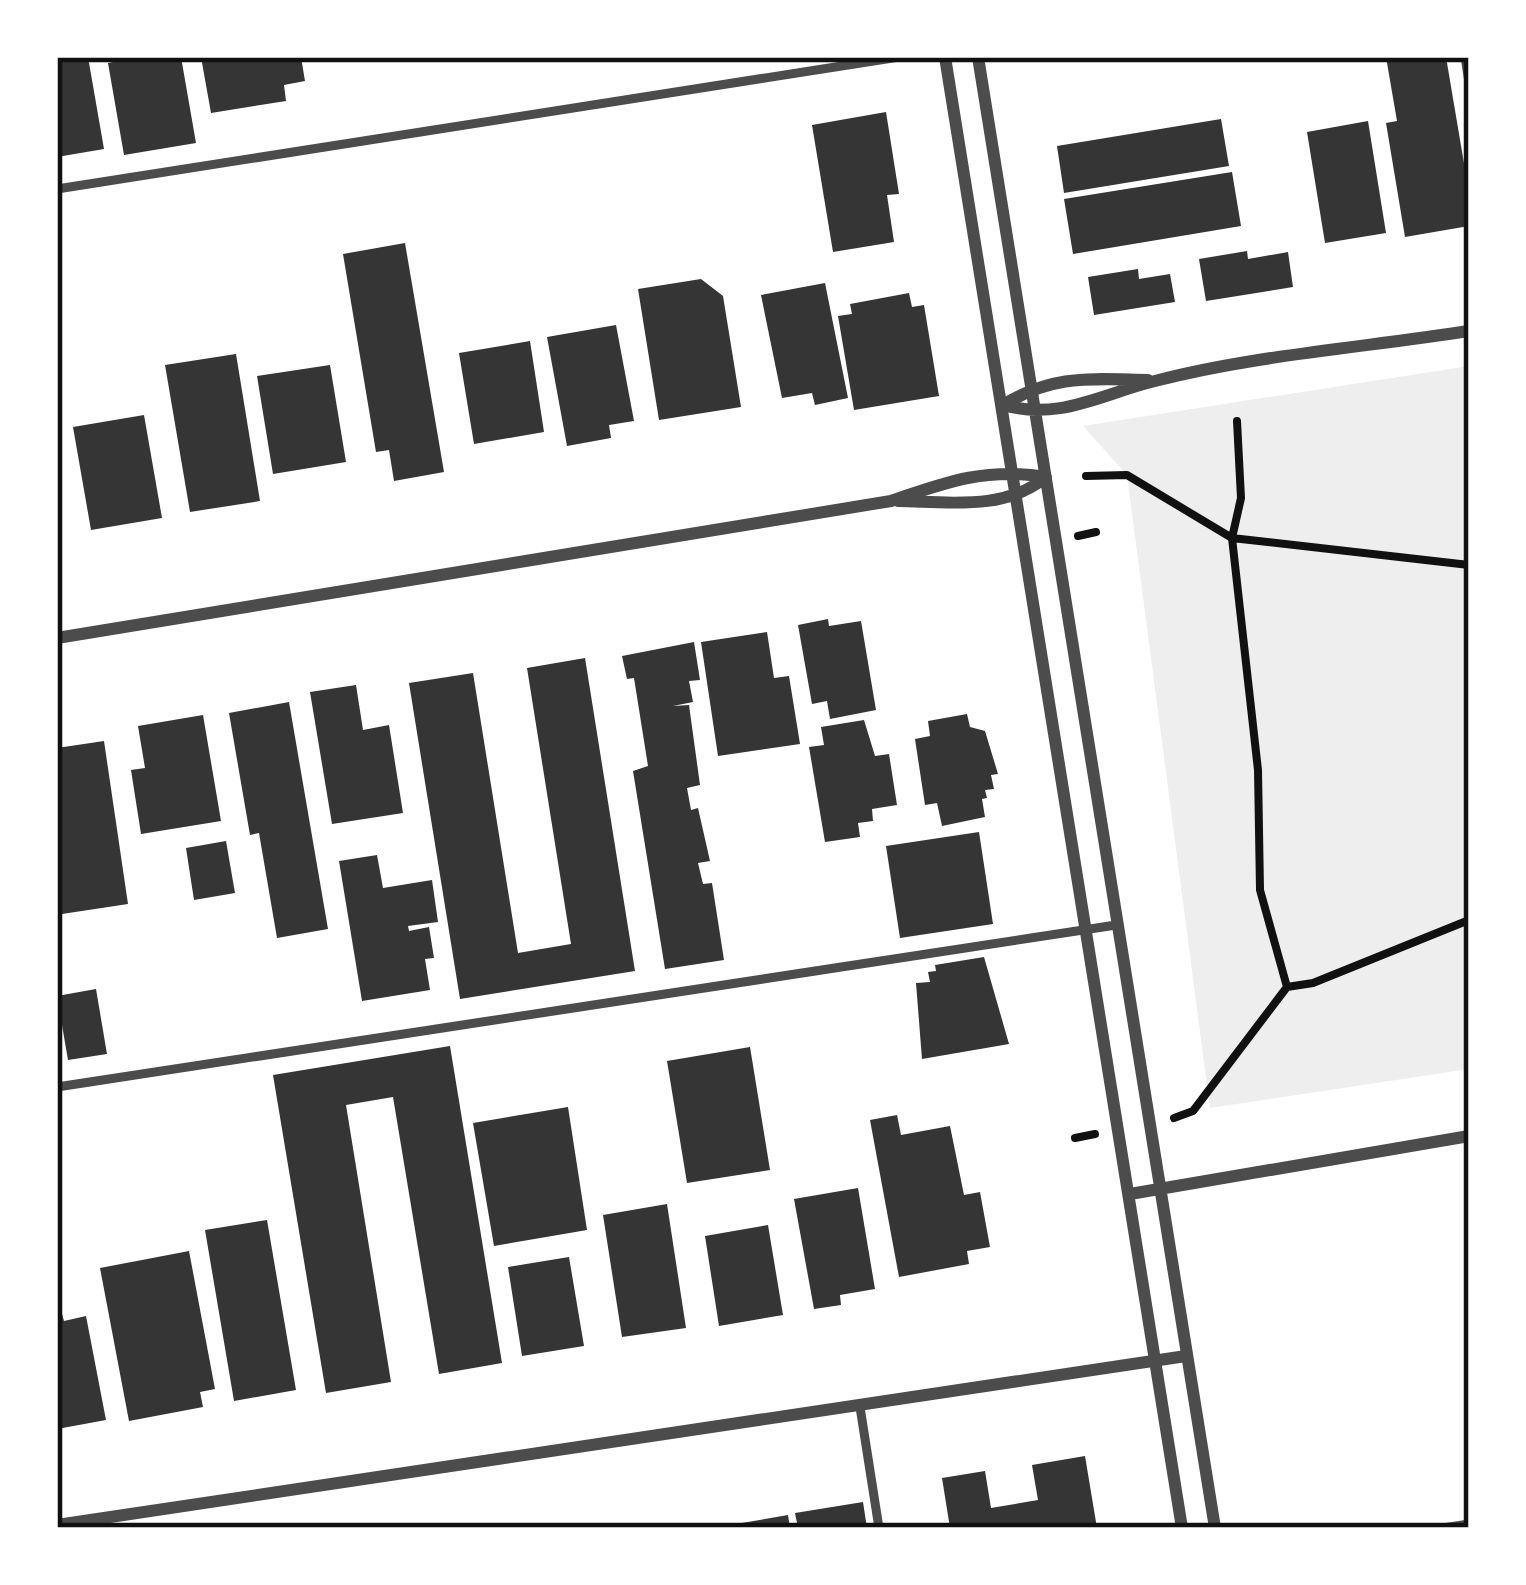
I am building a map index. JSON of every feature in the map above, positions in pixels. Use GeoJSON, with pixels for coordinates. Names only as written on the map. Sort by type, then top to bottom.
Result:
{"type":"FeatureCollection","features":[{"type":"Feature","properties":{"kind":"street"},"geometry":{"type":"LineString","coordinates":[[945,57],[1182,1528]]}},
{"type":"Feature","properties":{"kind":"street"},"geometry":{"type":"LineString","coordinates":[[978,57],[1215,1528]]}},
{"type":"Feature","properties":{"kind":"street"},"geometry":{"type":"LineString","coordinates":[[1003,405],[1035,414],[1081,406],[1156,380],[1469,331]]}},
{"type":"Feature","properties":{"kind":"street"},"geometry":{"type":"LineString","coordinates":[[1003,405],[1032,388],[1076,378],[1156,380]]}},
{"type":"Feature","properties":{"kind":"street"},"geometry":{"type":"LineString","coordinates":[[57,638],[891,501],[968,474],[1014,471],[1046,477]]}},
{"type":"Feature","properties":{"kind":"street"},"geometry":{"type":"LineString","coordinates":[[891,501],[973,503],[1018,496],[1046,477]]}},
{"type":"Feature","properties":{"kind":"street"},"geometry":{"type":"LineString","coordinates":[[1130,1194],[1469,1136]]}},
{"type":"Feature","properties":{"kind":"street"},"geometry":{"type":"LineString","coordinates":[[57,1525],[1186,1356]]}},
{"type":"Feature","properties":{"kind":"lane"},"geometry":{"type":"LineString","coordinates":[[57,189],[899,57]]}},
{"type":"Feature","properties":{"kind":"lane"},"geometry":{"type":"LineString","coordinates":[[1465,57],[1469,82]]}},
{"type":"Feature","properties":{"kind":"lane"},"geometry":{"type":"LineString","coordinates":[[57,1087],[1116,925]]}},
{"type":"Feature","properties":{"kind":"lane"},"geometry":{"type":"LineString","coordinates":[[860,1407],[879,1528]]}},
{"type":"Feature","properties":{"kind":"lane"},"geometry":{"type":"LineString","coordinates":[[1443,1528],[1469,1524]]}},
{"type":"Feature","properties":{"kind":"path"},"geometry":{"type":"LineString","coordinates":[[1237,421],[1241,498],[1232,538],[1258,770],[1260,890],[1287,987]]}},
{"type":"Feature","properties":{"kind":"path"},"geometry":{"type":"LineString","coordinates":[[1086,476],[1127,475],[1232,538],[1469,565]]}},
{"type":"Feature","properties":{"kind":"path"},"geometry":{"type":"LineString","coordinates":[[1193,1112],[1287,987],[1313,982],[1469,920]]}},
{"type":"Feature","properties":{"kind":"shaded area"},"geometry":{"type":"Polygon","coordinates":[[[1469,366],[1469,1069],[1210,1108],[1127,475],[1083,426],[1469,366]]]}},
{"type":"Feature","properties":{"kind":"building"},"geometry":{"type":"Polygon","coordinates":[[[57,57],[88,57],[104,149],[57,157],[57,57]]]}},
{"type":"Feature","properties":{"kind":"building"},"geometry":{"type":"Polygon","coordinates":[[[181,57],[196,143],[124,155],[108,63],[181,57]]]}},
{"type":"Feature","properties":{"kind":"building"},"geometry":{"type":"Polygon","coordinates":[[[201,57],[301,57],[305,81],[284,85],[286,101],[211,113],[201,57]]]}},
{"type":"Feature","properties":{"kind":"building"},"geometry":{"type":"Polygon","coordinates":[[[1386,57],[1446,57],[1469,193],[1469,226],[1405,237],[1386,123],[1397,121],[1386,57]]]}},
{"type":"Feature","properties":{"kind":"building"},"geometry":{"type":"Polygon","coordinates":[[[886,112],[899,194],[887,195],[894,242],[833,252],[812,125],[886,112]]]}},
{"type":"Feature","properties":{"kind":"building"},"geometry":{"type":"Polygon","coordinates":[[[1221,119],[1229,166],[1064,193],[1057,146],[1221,119]]]}},
{"type":"Feature","properties":{"kind":"building"},"geometry":{"type":"Polygon","coordinates":[[[1368,121],[1386,233],[1325,243],[1307,132],[1368,121]]]}},
{"type":"Feature","properties":{"kind":"building"},"geometry":{"type":"Polygon","coordinates":[[[1232,172],[1241,226],[1073,254],[1064,199],[1232,172]]]}},
{"type":"Feature","properties":{"kind":"building"},"geometry":{"type":"Polygon","coordinates":[[[405,243],[444,472],[394,481],[389,450],[376,452],[343,254],[405,243]]]}},
{"type":"Feature","properties":{"kind":"building"},"geometry":{"type":"Polygon","coordinates":[[[1247,251],[1248,259],[1288,252],[1293,287],[1206,301],[1199,259],[1247,251]]]}},
{"type":"Feature","properties":{"kind":"building"},"geometry":{"type":"Polygon","coordinates":[[[1138,269],[1139,279],[1170,274],[1175,302],[1094,315],[1088,277],[1138,269]]]}},
{"type":"Feature","properties":{"kind":"building"},"geometry":{"type":"Polygon","coordinates":[[[701,279],[723,296],[741,407],[659,420],[638,289],[701,279]]]}},
{"type":"Feature","properties":{"kind":"building"},"geometry":{"type":"Polygon","coordinates":[[[825,283],[848,398],[815,405],[812,393],[782,398],[761,295],[825,283]]]}},
{"type":"Feature","properties":{"kind":"building"},"geometry":{"type":"Polygon","coordinates":[[[909,293],[912,307],[924,305],[939,396],[854,410],[838,316],[852,314],[850,304],[909,293]]]}},
{"type":"Feature","properties":{"kind":"building"},"geometry":{"type":"Polygon","coordinates":[[[616,325],[634,421],[609,425],[611,438],[567,446],[547,337],[616,325]]]}},
{"type":"Feature","properties":{"kind":"building"},"geometry":{"type":"Polygon","coordinates":[[[530,341],[544,432],[474,444],[459,353],[530,341]]]}},
{"type":"Feature","properties":{"kind":"building"},"geometry":{"type":"Polygon","coordinates":[[[236,354],[260,501],[190,512],[165,365],[236,354]]]}},
{"type":"Feature","properties":{"kind":"building"},"geometry":{"type":"Polygon","coordinates":[[[330,365],[346,462],[273,474],[257,376],[330,365]]]}},
{"type":"Feature","properties":{"kind":"building"},"geometry":{"type":"Polygon","coordinates":[[[144,415],[162,518],[91,530],[73,427],[144,415]]]}},
{"type":"Feature","properties":{"kind":"building"},"geometry":{"type":"Polygon","coordinates":[[[828,619],[829,626],[861,621],[876,710],[830,719],[827,701],[812,704],[798,625],[828,619]]]}},
{"type":"Feature","properties":{"kind":"building"},"geometry":{"type":"Polygon","coordinates":[[[767,632],[774,678],[789,676],[800,744],[718,756],[701,642],[767,632]]]}},
{"type":"Feature","properties":{"kind":"building"},"geometry":{"type":"Polygon","coordinates":[[[694,642],[700,680],[689,681],[693,702],[673,706],[689,705],[700,785],[687,788],[691,810],[698,808],[710,861],[698,863],[703,884],[712,883],[724,960],[665,969],[633,771],[648,766],[634,678],[627,679],[622,656],[694,642]]]}},
{"type":"Feature","properties":{"kind":"building"},"geometry":{"type":"Polygon","coordinates":[[[585,658],[635,971],[460,999],[409,683],[473,673],[518,953],[571,944],[527,668],[585,658]]]}},
{"type":"Feature","properties":{"kind":"building"},"geometry":{"type":"Polygon","coordinates":[[[356,685],[363,730],[389,725],[403,813],[332,824],[310,692],[356,685]]]}},
{"type":"Feature","properties":{"kind":"building"},"geometry":{"type":"Polygon","coordinates":[[[289,702],[328,929],[277,938],[259,833],[250,835],[229,713],[289,702]]]}},
{"type":"Feature","properties":{"kind":"building"},"geometry":{"type":"Polygon","coordinates":[[[967,714],[970,727],[985,731],[998,774],[991,775],[994,789],[985,790],[987,798],[982,799],[985,817],[942,826],[937,803],[925,805],[915,739],[930,736],[928,721],[967,714]]]}},
{"type":"Feature","properties":{"kind":"building"},"geometry":{"type":"Polygon","coordinates":[[[203,715],[221,821],[141,834],[131,770],[145,768],[138,726],[203,715]]]}},
{"type":"Feature","properties":{"kind":"building"},"geometry":{"type":"Polygon","coordinates":[[[864,720],[875,756],[889,754],[897,805],[872,809],[873,821],[858,823],[860,837],[825,842],[809,747],[824,745],[821,727],[864,720]]]}},
{"type":"Feature","properties":{"kind":"building"},"geometry":{"type":"Polygon","coordinates":[[[104,741],[128,904],[62,914],[57,748],[104,741]]]}},
{"type":"Feature","properties":{"kind":"building"},"geometry":{"type":"Polygon","coordinates":[[[979,832],[993,924],[900,938],[886,846],[979,832]]]}},
{"type":"Feature","properties":{"kind":"building"},"geometry":{"type":"Polygon","coordinates":[[[226,841],[235,893],[194,900],[186,848],[226,841]]]}},
{"type":"Feature","properties":{"kind":"building"},"geometry":{"type":"Polygon","coordinates":[[[377,855],[383,888],[432,880],[438,922],[408,926],[409,931],[429,927],[434,958],[425,959],[430,990],[362,1001],[339,861],[377,855]]]}},
{"type":"Feature","properties":{"kind":"building"},"geometry":{"type":"Polygon","coordinates":[[[984,957],[1009,1044],[922,1059],[916,983],[930,982],[928,972],[936,971],[935,965],[984,957]]]}},
{"type":"Feature","properties":{"kind":"building"},"geometry":{"type":"Polygon","coordinates":[[[96,989],[107,1054],[68,1060],[57,996],[96,989]]]}},
{"type":"Feature","properties":{"kind":"building"},"geometry":{"type":"Polygon","coordinates":[[[450,1046],[502,1363],[439,1374],[393,1097],[346,1105],[391,1382],[326,1393],[273,1075],[450,1046]]]}},
{"type":"Feature","properties":{"kind":"building"},"geometry":{"type":"Polygon","coordinates":[[[750,1047],[770,1170],[687,1183],[667,1061],[750,1047]]]}},
{"type":"Feature","properties":{"kind":"building"},"geometry":{"type":"Polygon","coordinates":[[[568,1107],[587,1230],[494,1246],[473,1123],[568,1107]]]}},
{"type":"Feature","properties":{"kind":"building"},"geometry":{"type":"Polygon","coordinates":[[[897,1115],[901,1135],[950,1126],[964,1195],[980,1192],[990,1247],[967,1251],[969,1264],[899,1277],[870,1120],[897,1115]]]}},
{"type":"Feature","properties":{"kind":"building"},"geometry":{"type":"Polygon","coordinates":[[[858,1188],[875,1289],[840,1295],[841,1305],[814,1309],[794,1199],[858,1188]]]}},
{"type":"Feature","properties":{"kind":"building"},"geometry":{"type":"Polygon","coordinates":[[[667,1204],[686,1328],[622,1337],[603,1215],[667,1204]]]}},
{"type":"Feature","properties":{"kind":"building"},"geometry":{"type":"Polygon","coordinates":[[[267,1220],[296,1390],[234,1401],[205,1230],[267,1220]]]}},
{"type":"Feature","properties":{"kind":"building"},"geometry":{"type":"Polygon","coordinates":[[[768,1225],[783,1315],[719,1326],[705,1236],[768,1225]]]}},
{"type":"Feature","properties":{"kind":"building"},"geometry":{"type":"Polygon","coordinates":[[[189,1251],[215,1389],[200,1392],[203,1407],[129,1421],[100,1268],[189,1251]]]}},
{"type":"Feature","properties":{"kind":"building"},"geometry":{"type":"Polygon","coordinates":[[[569,1257],[584,1346],[522,1356],[508,1267],[569,1257]]]}},
{"type":"Feature","properties":{"kind":"building"},"geometry":{"type":"Polygon","coordinates":[[[57,1296],[64,1321],[86,1316],[106,1420],[57,1429],[57,1296]]]}},
{"type":"Feature","properties":{"kind":"building"},"geometry":{"type":"Polygon","coordinates":[[[1085,1456],[1097,1528],[950,1528],[942,1478],[985,1471],[991,1508],[1038,1500],[1032,1465],[1085,1456]]]}},
{"type":"Feature","properties":{"kind":"building"},"geometry":{"type":"Polygon","coordinates":[[[863,1502],[867,1528],[798,1528],[795,1513],[863,1502]]]}},
{"type":"Feature","properties":{"kind":"building"},"geometry":{"type":"Polygon","coordinates":[[[788,1515],[790,1528],[724,1528],[724,1526],[788,1515]]]}}]}
